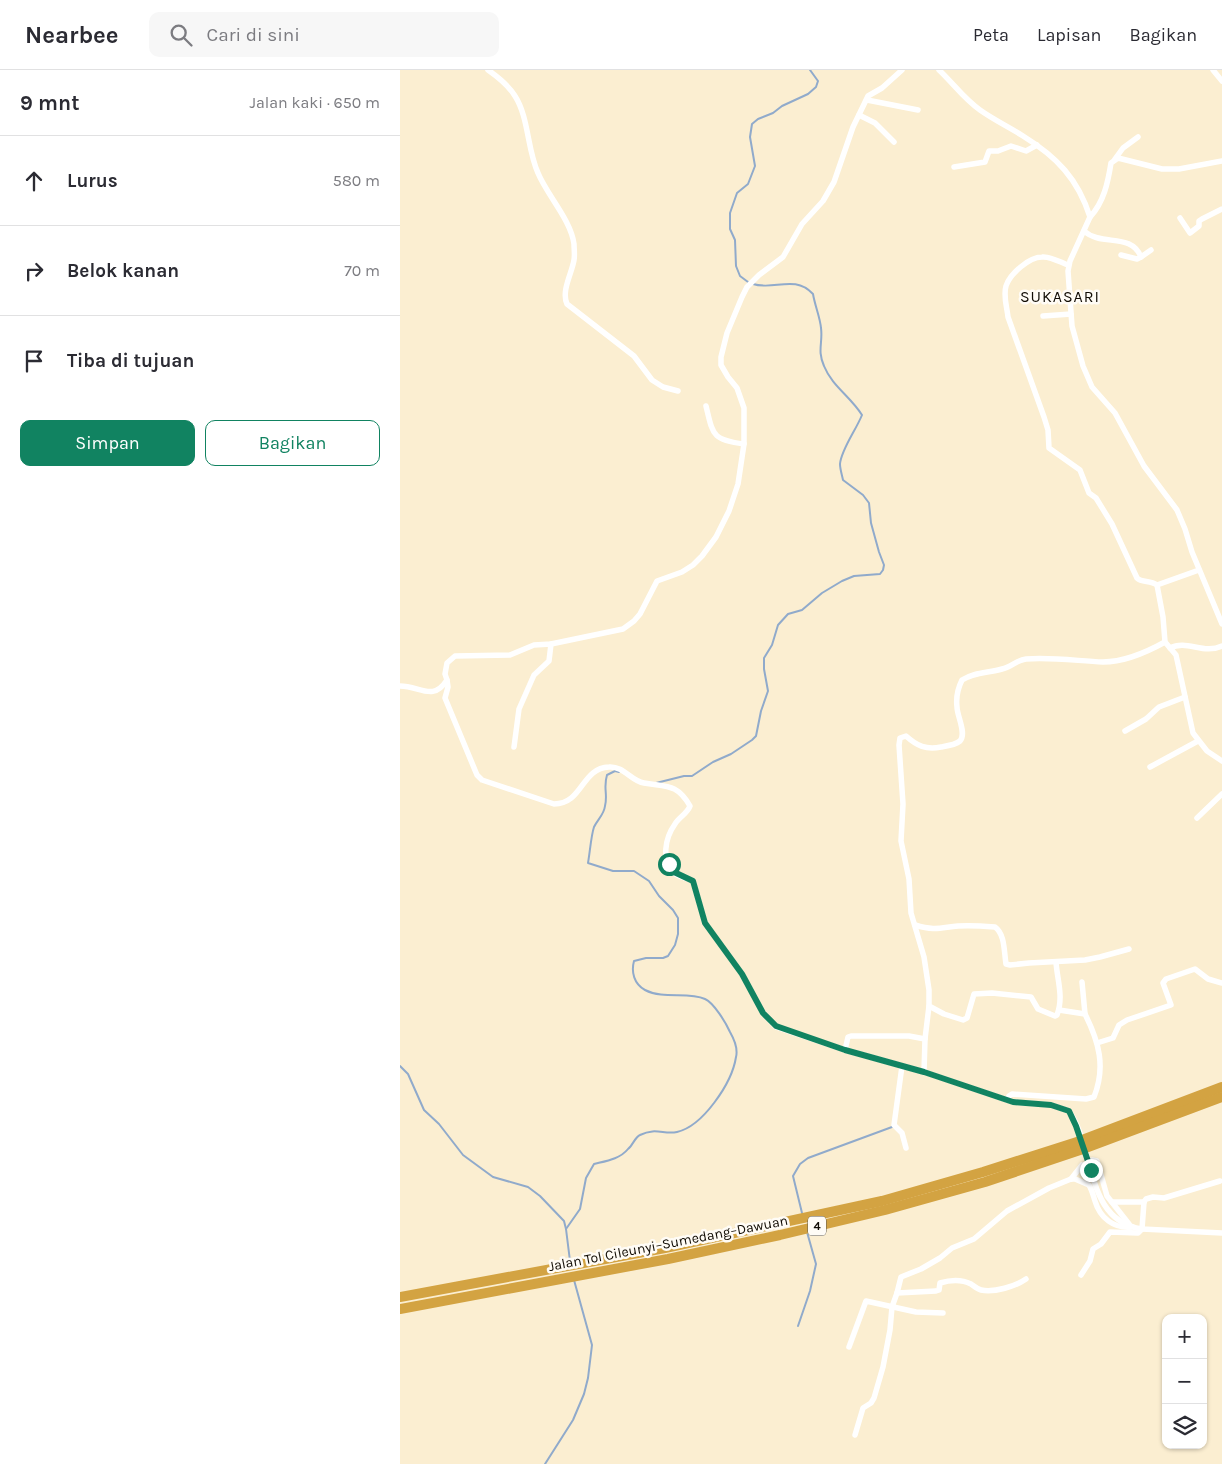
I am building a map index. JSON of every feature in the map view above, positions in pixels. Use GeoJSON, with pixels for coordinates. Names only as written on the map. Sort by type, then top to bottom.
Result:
{"type":"FeatureCollection","features":[{"type":"Feature","properties":{"kind":"highway","name":"Jalan Tol Cileunyi–Sumedang–Dawuan"},"geometry":{"type":"LineString","coordinates":[[400,1297],[665,1248],[882,1200],[982,1172],[1067,1145],[1222,1087]]}},
{"type":"Feature","properties":{"kind":"highway","name":"Jalan Tol Cileunyi–Sumedang–Dawuan"},"geometry":{"type":"LineString","coordinates":[[400,1309],[668,1259],[885,1210],[985,1182],[1080,1150],[1222,1096]]}},
{"type":"Feature","properties":{"kind":"street"},"geometry":{"type":"LineString","coordinates":[[488,70],[511,90],[516,98],[524,119],[529,149],[538,174],[571,232],[574,243],[574,260],[565,296],[567,304],[634,356],[652,380],[663,387],[678,391]]}},
{"type":"Feature","properties":{"kind":"street"},"geometry":{"type":"LineString","coordinates":[[902,70],[882,88],[868,96],[853,127],[837,174],[823,201],[802,224],[782,257],[747,287],[736,310],[727,333],[721,365],[737,388],[744,408],[744,444],[738,484],[729,511],[716,537],[693,565],[682,572],[657,581],[640,614],[623,629],[551,644],[534,645],[510,656],[455,656],[447,663],[445,674],[448,687],[445,698],[477,775],[482,780],[554,804],[567,803],[577,793],[590,774],[607,767],[620,769],[639,782],[671,786],[681,794],[690,806],[688,811],[676,823],[666,841],[669,864],[674,872],[693,881],[705,923],[742,974],[763,1013],[776,1026],[845,1050],[924,1072],[1007,1100],[1051,1105],[1069,1111],[1078,1130],[1098,1194],[1114,1216],[1132,1227]]}},
{"type":"Feature","properties":{"kind":"street"},"geometry":{"type":"LineString","coordinates":[[939,70],[968,101],[1037,145],[1058,163],[1071,176],[1079,188],[1090,217]]}},
{"type":"Feature","properties":{"kind":"street"},"geometry":{"type":"LineString","coordinates":[[1217,72],[1222,81]]}},
{"type":"Feature","properties":{"kind":"street"},"geometry":{"type":"LineString","coordinates":[[867,100],[918,110]]}},
{"type":"Feature","properties":{"kind":"street"},"geometry":{"type":"LineString","coordinates":[[859,115],[875,123],[894,142]]}},
{"type":"Feature","properties":{"kind":"street"},"geometry":{"type":"LineString","coordinates":[[1138,136],[1123,148],[1111,163],[1101,201],[1090,217],[1068,265],[1071,314],[1078,352],[1086,376],[1092,387],[1115,413],[1144,466],[1177,510],[1199,570],[1220,609],[1222,624]]}},
{"type":"Feature","properties":{"kind":"street"},"geometry":{"type":"LineString","coordinates":[[954,167],[985,162],[989,152],[1011,146],[1026,151],[1037,145]]}},
{"type":"Feature","properties":{"kind":"street"},"geometry":{"type":"LineString","coordinates":[[1115,159],[1125,159],[1154,168],[1179,169],[1221,163]]}},
{"type":"Feature","properties":{"kind":"street"},"geometry":{"type":"LineString","coordinates":[[1180,218],[1190,233],[1199,226],[1202,219],[1222,209]]}},
{"type":"Feature","properties":{"kind":"street"},"geometry":{"type":"LineString","coordinates":[[1084,231],[1090,237],[1131,244],[1138,250],[1141,257]]}},
{"type":"Feature","properties":{"kind":"street"},"geometry":{"type":"LineString","coordinates":[[1121,255],[1137,259],[1151,250]]}},
{"type":"Feature","properties":{"kind":"street"},"geometry":{"type":"LineString","coordinates":[[1068,265],[1040,256],[1030,260],[1015,273],[1006,286],[1008,317],[1044,417],[1048,430],[1049,448],[1080,470],[1089,493],[1096,498],[1112,524],[1140,581],[1157,584],[1199,570]]}},
{"type":"Feature","properties":{"kind":"street"},"geometry":{"type":"LineString","coordinates":[[1043,316],[1071,314]]}},
{"type":"Feature","properties":{"kind":"street"},"geometry":{"type":"LineString","coordinates":[[706,406],[711,428],[715,436],[726,442],[744,444]]}},
{"type":"Feature","properties":{"kind":"street"},"geometry":{"type":"LineString","coordinates":[[1157,584],[1165,642],[1176,655],[1191,728],[1198,742],[1222,761]]}},
{"type":"Feature","properties":{"kind":"street"},"geometry":{"type":"LineString","coordinates":[[924,1072],[929,990],[924,957],[911,913],[909,880],[900,841],[903,804],[900,738],[906,736],[916,745],[929,748],[955,744],[960,741],[962,734],[957,708],[960,684],[962,680],[976,674],[1004,669],[1014,662],[1026,659],[1105,662],[1123,659],[1148,651],[1165,642]]}},
{"type":"Feature","properties":{"kind":"street"},"geometry":{"type":"LineString","coordinates":[[514,747],[519,709],[534,675],[549,661],[551,644]]}},
{"type":"Feature","properties":{"kind":"street"},"geometry":{"type":"LineString","coordinates":[[1170,648],[1176,644],[1184,644],[1205,650],[1222,646]]}},
{"type":"Feature","properties":{"kind":"street"},"geometry":{"type":"LineString","coordinates":[[400,686],[433,692],[441,689],[447,680]]}},
{"type":"Feature","properties":{"kind":"street"},"geometry":{"type":"LineString","coordinates":[[1125,731],[1146,719],[1159,707],[1185,697]]}},
{"type":"Feature","properties":{"kind":"street"},"geometry":{"type":"LineString","coordinates":[[1150,767],[1198,742]]}},
{"type":"Feature","properties":{"kind":"street"},"geometry":{"type":"LineString","coordinates":[[1197,818],[1222,794]]}},
{"type":"Feature","properties":{"kind":"street"},"geometry":{"type":"LineString","coordinates":[[914,925],[937,930],[958,926],[995,927],[1001,935],[1006,964],[1010,965],[1100,957],[1129,948]]}},
{"type":"Feature","properties":{"kind":"street"},"geometry":{"type":"LineString","coordinates":[[929,1006],[953,1017],[965,1020],[972,996],[982,992],[1033,998],[1038,1009],[1055,1016],[1058,1015],[1060,1010],[1060,990],[1056,962]]}},
{"type":"Feature","properties":{"kind":"street"},"geometry":{"type":"LineString","coordinates":[[1097,1043],[1113,1038],[1120,1025],[1127,1020],[1171,1005],[1163,983],[1166,979],[1195,969],[1208,979],[1222,982]]}},
{"type":"Feature","properties":{"kind":"street"},"geometry":{"type":"LineString","coordinates":[[1007,1100],[1010,1094],[1086,1099],[1094,1097],[1102,1064],[1092,1028],[1085,1014],[1082,982]]}},
{"type":"Feature","properties":{"kind":"street"},"geometry":{"type":"LineString","coordinates":[[1060,1010],[1085,1014]]}},
{"type":"Feature","properties":{"kind":"street"},"geometry":{"type":"LineString","coordinates":[[845,1050],[848,1037],[851,1036],[909,1036],[925,1039]]}},
{"type":"Feature","properties":{"kind":"street"},"geometry":{"type":"LineString","coordinates":[[902,1066],[894,1125],[902,1133],[906,1148]]}},
{"type":"Feature","properties":{"kind":"street"},"geometry":{"type":"LineString","coordinates":[[1039,1097],[1039,1104]]}},
{"type":"Feature","properties":{"kind":"street"},"geometry":{"type":"LineString","coordinates":[[1092,1160],[1097,1161],[1107,1196],[1132,1227]]}},
{"type":"Feature","properties":{"kind":"street"},"geometry":{"type":"LineString","coordinates":[[855,1436],[863,1408],[871,1403],[874,1398],[881,1375],[890,1330],[892,1307],[901,1277],[934,1261],[952,1248],[974,1239],[1007,1211],[1070,1179],[1082,1165]]}},
{"type":"Feature","properties":{"kind":"street"},"geometry":{"type":"LineString","coordinates":[[1070,1179],[1075,1179],[1089,1185],[1097,1206],[1106,1220],[1119,1227],[1222,1233]]}},
{"type":"Feature","properties":{"kind":"street"},"geometry":{"type":"LineString","coordinates":[[1081,1275],[1090,1260],[1092,1249],[1101,1244],[1110,1232],[1138,1233],[1142,1229],[1146,1198],[1164,1198],[1220,1181]]}},
{"type":"Feature","properties":{"kind":"street"},"geometry":{"type":"LineString","coordinates":[[1112,1202],[1144,1202]]}},
{"type":"Feature","properties":{"kind":"street"},"geometry":{"type":"LineString","coordinates":[[897,1293],[936,1291],[939,1290],[940,1282],[950,1280],[964,1281],[982,1290],[995,1291],[1019,1284],[1026,1279]]}},
{"type":"Feature","properties":{"kind":"street"},"geometry":{"type":"LineString","coordinates":[[848,1347],[866,1301],[916,1312],[943,1313]]}},
{"type":"Feature","properties":{"kind":"waterway"},"geometry":{"type":"LineString","coordinates":[[748,282],[740,276],[736,266],[735,240],[730,229],[730,213],[737,193],[748,184],[755,166],[750,137],[752,124],[782,106],[808,94],[816,87],[818,81],[810,70]]}},
{"type":"Feature","properties":{"kind":"waterway"},"geometry":{"type":"LineString","coordinates":[[656,783],[684,776],[692,776],[752,740],[756,736],[761,711],[768,691],[764,658],[772,645],[778,625],[788,614],[802,610],[822,593],[842,581],[854,576],[880,574],[884,565],[871,523],[869,503],[863,495],[843,480],[840,466],[841,458],[862,415],[832,380],[824,366],[821,355],[820,324],[813,294],[799,285],[761,286],[753,284]]}},
{"type":"Feature","properties":{"kind":"waterway"},"geometry":{"type":"LineString","coordinates":[[566,1229],[580,1209],[586,1178],[594,1164],[621,1155],[640,1135],[655,1131],[677,1132],[697,1121],[715,1102],[729,1079],[736,1054],[735,1044],[728,1028],[708,1001],[698,997],[652,993],[641,987],[634,977],[634,961],[668,956],[675,945],[678,934],[678,918],[649,881],[634,871],[613,871],[588,863],[594,827],[604,809],[607,775],[615,771],[619,772]]}},
{"type":"Feature","properties":{"kind":"waterway"},"geometry":{"type":"LineString","coordinates":[[400,1066],[408,1074],[424,1110],[439,1124],[463,1155],[493,1177],[528,1187],[540,1196],[564,1221],[570,1261]]}},
{"type":"Feature","properties":{"kind":"waterway"},"geometry":{"type":"LineString","coordinates":[[802,1213],[793,1176],[800,1164],[808,1158],[892,1127]]}},
{"type":"Feature","properties":{"kind":"waterway"},"geometry":{"type":"LineString","coordinates":[[798,1326],[810,1291],[816,1264],[807,1232]]}},
{"type":"Feature","properties":{"kind":"waterway"},"geometry":{"type":"LineString","coordinates":[[545,1464],[573,1420],[584,1394],[588,1378],[592,1345],[574,1280]]}},
{"type":"Feature","properties":{"kind":"district","name":"SUKASARI"},"geometry":{"type":"Point","coordinates":[1060,296]}},
{"type":"Feature","properties":{"kind":"route"},"geometry":{"type":"LineString","coordinates":[[669,864],[674,872],[683,878],[693,881],[698,904],[705,923],[742,974],[763,1013],[770,1022],[787,1031],[845,1050],[924,1072],[1013,1102],[1051,1105],[1069,1111],[1073,1117],[1091,1170]]}}]}
